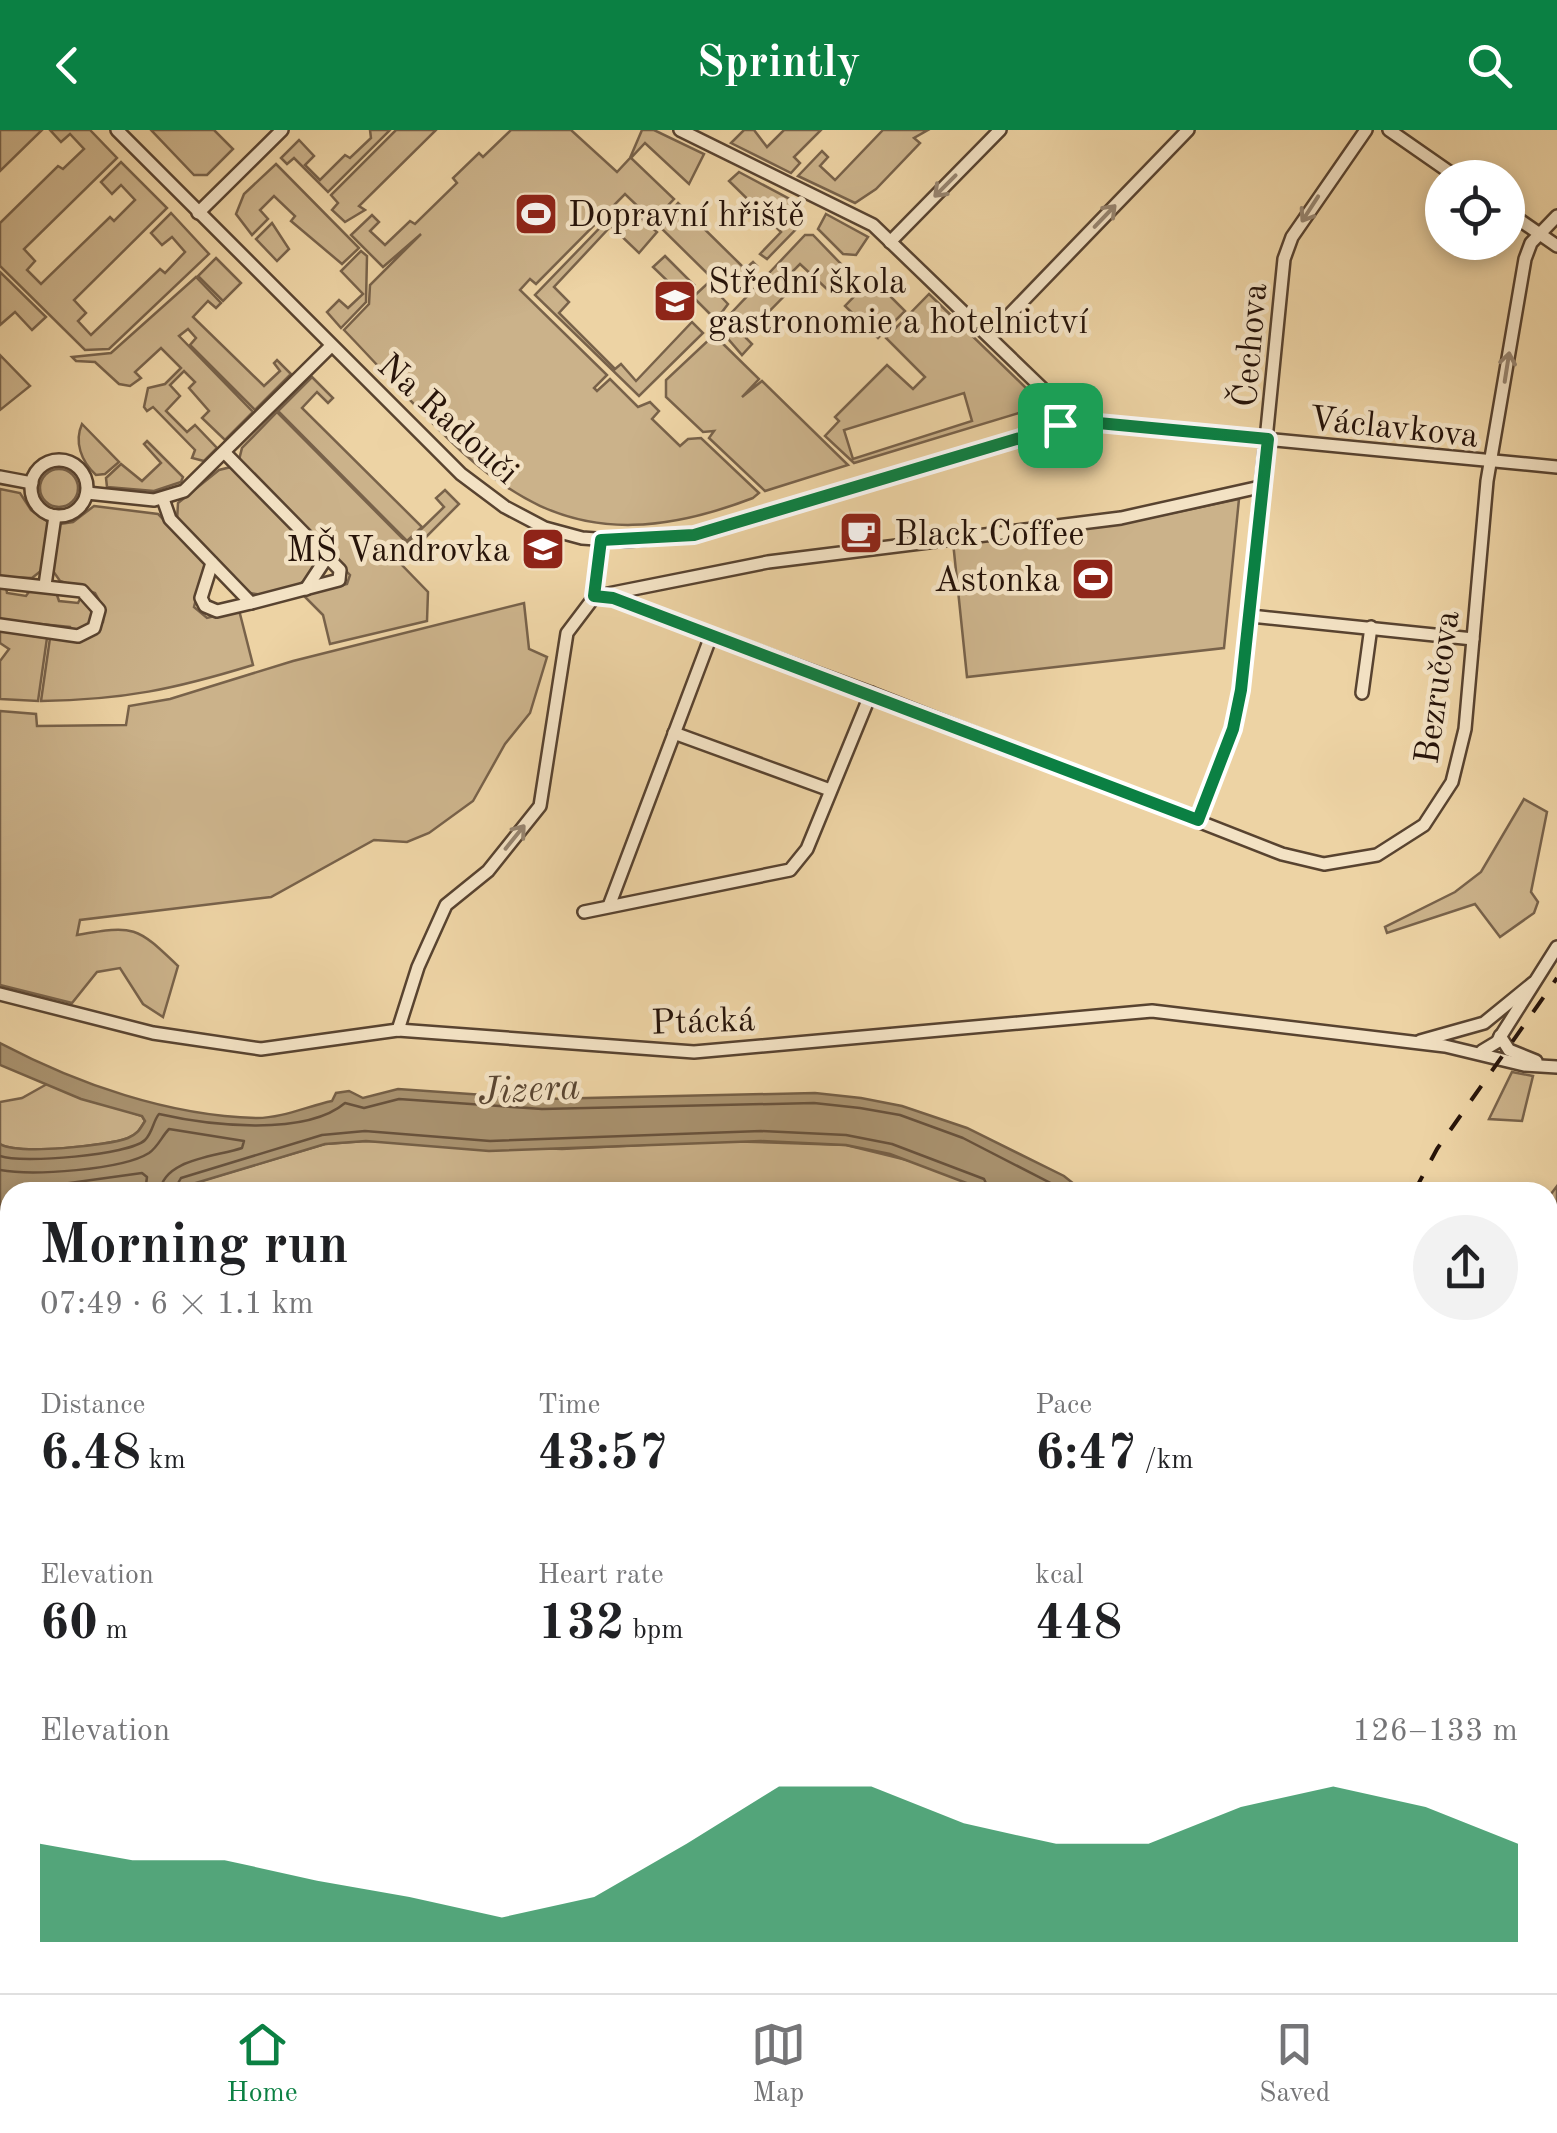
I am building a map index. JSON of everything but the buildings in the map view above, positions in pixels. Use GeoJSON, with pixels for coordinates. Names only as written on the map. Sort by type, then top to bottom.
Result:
{"type":"FeatureCollection","features":[{"type":"Feature","properties":{"kind":"street","name":"Na Radouči"},"geometry":{"type":"LineString","coordinates":[[117,130],[461,474],[495,501],[545,528],[601,540],[694,535],[1060,425]]}},
{"type":"Feature","properties":{"kind":"street"},"geometry":{"type":"LineString","coordinates":[[198,213],[282,130]]}},
{"type":"Feature","properties":{"kind":"street"},"geometry":{"type":"LineString","coordinates":[[680,130],[868,222],[1053,400],[1060,425]]}},
{"type":"Feature","properties":{"kind":"street"},"geometry":{"type":"LineString","coordinates":[[890,242],[1000,130]]}},
{"type":"Feature","properties":{"kind":"street"},"geometry":{"type":"LineString","coordinates":[[989,336],[1188,130]]}},
{"type":"Feature","properties":{"kind":"street","name":"Čechova"},"geometry":{"type":"LineString","coordinates":[[1198,820],[1233,729],[1251,616],[1284,260],[1305,217],[1366,130]]}},
{"type":"Feature","properties":{"kind":"street"},"geometry":{"type":"LineString","coordinates":[[1390,130],[1432,160]]}},
{"type":"Feature","properties":{"kind":"street","name":"Bezručova"},"geometry":{"type":"LineString","coordinates":[[594,596],[613,598],[870,692],[1282,854],[1324,864],[1376,855],[1424,825],[1441,803],[1457,770],[1466,729],[1492,463],[1525,260],[1531,244],[1557,216]]}},
{"type":"Feature","properties":{"kind":"street"},"geometry":{"type":"LineString","coordinates":[[1525,224],[1557,246]]}},
{"type":"Feature","properties":{"kind":"street"},"geometry":{"type":"LineString","coordinates":[[86,492],[163,498],[184,491],[330,346]]}},
{"type":"Feature","properties":{"kind":"street","name":"Václavkova"},"geometry":{"type":"LineString","coordinates":[[1060,425],[1096,421],[1557,468]]}},
{"type":"Feature","properties":{"kind":"street"},"geometry":{"type":"LineString","coordinates":[[212,562],[201,598],[205,606],[217,610],[340,580],[340,570],[225,453]]}},
{"type":"Feature","properties":{"kind":"street"},"geometry":{"type":"LineString","coordinates":[[67,462],[84,476],[86,492],[76,511],[55,516],[36,504],[32,482],[45,464],[67,462]]}},
{"type":"Feature","properties":{"kind":"street"},"geometry":{"type":"LineString","coordinates":[[0,476],[32,482]]}},
{"type":"Feature","properties":{"kind":"street"},"geometry":{"type":"LineString","coordinates":[[594,596],[768,562],[1121,518],[1260,487]]}},
{"type":"Feature","properties":{"kind":"street"},"geometry":{"type":"LineString","coordinates":[[163,498],[170,520],[251,603]]}},
{"type":"Feature","properties":{"kind":"street"},"geometry":{"type":"LineString","coordinates":[[45,585],[55,516]]}},
{"type":"Feature","properties":{"kind":"street"},"geometry":{"type":"LineString","coordinates":[[398,1030],[418,967],[446,904],[488,871],[540,806],[567,634],[594,596],[601,540]]}},
{"type":"Feature","properties":{"kind":"street"},"geometry":{"type":"LineString","coordinates":[[306,590],[327,557]]}},
{"type":"Feature","properties":{"kind":"street"},"geometry":{"type":"LineString","coordinates":[[0,582],[45,585],[90,596],[99,610],[94,628],[78,636],[0,626]]}},
{"type":"Feature","properties":{"kind":"street"},"geometry":{"type":"LineString","coordinates":[[1251,616],[1473,638]]}},
{"type":"Feature","properties":{"kind":"street"},"geometry":{"type":"LineString","coordinates":[[1362,693],[1371,627]]}},
{"type":"Feature","properties":{"kind":"street"},"geometry":{"type":"LineString","coordinates":[[609,906],[712,636]]}},
{"type":"Feature","properties":{"kind":"street"},"geometry":{"type":"LineString","coordinates":[[584,912],[790,870],[807,849],[870,692]]}},
{"type":"Feature","properties":{"kind":"street"},"geometry":{"type":"LineString","coordinates":[[674,733],[830,790]]}},
{"type":"Feature","properties":{"kind":"street"},"geometry":{"type":"LineString","coordinates":[[1534,984],[1478,1026],[1468,1042],[1478,1051],[1493,1046],[1500,1037],[1534,984],[1557,947]]}},
{"type":"Feature","properties":{"kind":"street","name":"Ptácká"},"geometry":{"type":"LineString","coordinates":[[0,994],[210,1045],[261,1049],[398,1030],[694,1052],[1152,1011],[1478,1051],[1524,1064],[1551,1066]]}},
{"type":"Feature","properties":{"kind":"street"},"geometry":{"type":"LineString","coordinates":[[1478,1026],[1497,1026],[1500,1037]]}},
{"type":"Feature","properties":{"kind":"street","name":"Ptácká"},"geometry":{"type":"LineString","coordinates":[[1412,1043],[1478,1026]]}},
{"type":"Feature","properties":{"kind":"street","name":"Ptácká"},"geometry":{"type":"LineString","coordinates":[[1500,1037],[1510,1050],[1551,1066]]}},
{"type":"Feature","properties":{"kind":"shaded area"},"geometry":{"type":"Polygon","coordinates":[[[0,130],[42,130],[0,171],[0,130]]]}},
{"type":"Feature","properties":{"kind":"shaded area"},"geometry":{"type":"Polygon","coordinates":[[[50,130],[90,130],[117,158],[24,249],[35,261],[27,270],[41,284],[110,217],[114,221],[135,200],[121,185],[112,194],[101,182],[121,162],[167,208],[74,300],[86,313],[78,321],[91,335],[160,269],[165,273],[185,252],[172,237],[162,245],[151,233],[171,213],[209,254],[109,349],[85,350],[0,266],[0,223],[58,166],[63,169],[84,149],[70,134],[61,142],[50,130]]]}},
{"type":"Feature","properties":{"kind":"shaded area"},"geometry":{"type":"Polygon","coordinates":[[[151,130],[214,130],[233,149],[207,175],[194,175],[151,130]]]}},
{"type":"Feature","properties":{"kind":"shaded area"},"geometry":{"type":"Polygon","coordinates":[[[370,130],[390,130],[328,192],[294,158],[287,164],[281,158],[299,140],[314,156],[305,165],[320,180],[345,155],[350,158],[371,138],[370,130]]]}},
{"type":"Feature","properties":{"kind":"shaded area"},"geometry":{"type":"Polygon","coordinates":[[[396,130],[436,130],[359,206],[365,210],[345,222],[332,210],[338,203],[331,195],[396,130]]]}},
{"type":"Feature","properties":{"kind":"shaded area"},"geometry":{"type":"Polygon","coordinates":[[[511,130],[571,130],[617,172],[630,158],[642,130],[654,130],[704,154],[689,184],[645,143],[631,158],[674,199],[653,221],[625,194],[536,284],[530,279],[520,290],[607,375],[594,388],[597,391],[610,379],[638,407],[650,402],[659,411],[652,419],[680,446],[688,439],[701,438],[759,493],[753,498],[681,519],[620,525],[567,516],[520,495],[477,464],[434,425],[344,330],[369,304],[370,285],[421,234],[383,267],[351,235],[372,215],[379,222],[370,231],[385,245],[410,221],[415,224],[457,183],[453,178],[511,130]]]}},
{"type":"Feature","properties":{"kind":"shaded area"},"geometry":{"type":"Polygon","coordinates":[[[744,130],[754,130],[767,147],[784,130],[821,130],[794,157],[800,163],[791,173],[731,143],[744,130]]]}},
{"type":"Feature","properties":{"kind":"shaded area"},"geometry":{"type":"Polygon","coordinates":[[[883,130],[928,130],[914,138],[920,143],[876,189],[855,203],[798,176],[822,151],[828,157],[820,166],[835,180],[883,130]]]}},
{"type":"Feature","properties":{"kind":"shaded area"},"geometry":{"type":"Polygon","coordinates":[[[276,164],[359,248],[342,264],[291,221],[295,216],[274,196],[260,210],[268,219],[252,235],[236,214],[244,194],[276,164]]]}},
{"type":"Feature","properties":{"kind":"shaded area"},"geometry":{"type":"Polygon","coordinates":[[[739,172],[801,205],[802,223],[767,259],[760,254],[781,232],[729,181],[739,172]]]}},
{"type":"Feature","properties":{"kind":"shaded area"},"geometry":{"type":"Polygon","coordinates":[[[678,203],[745,269],[753,262],[757,266],[743,284],[717,283],[658,225],[678,203]]]}},
{"type":"Feature","properties":{"kind":"shaded area"},"geometry":{"type":"Polygon","coordinates":[[[630,208],[657,232],[639,253],[611,226],[554,287],[569,302],[559,313],[615,369],[621,364],[636,381],[692,322],[703,333],[639,396],[535,295],[618,209],[630,208]]]}},
{"type":"Feature","properties":{"kind":"shaded area"},"geometry":{"type":"Polygon","coordinates":[[[826,214],[868,237],[856,255],[843,254],[818,229],[826,214]]]}},
{"type":"Feature","properties":{"kind":"shaded area"},"geometry":{"type":"Polygon","coordinates":[[[272,223],[289,249],[277,261],[256,239],[272,223]]]}},
{"type":"Feature","properties":{"kind":"shaded area"},"geometry":{"type":"Polygon","coordinates":[[[805,235],[813,235],[842,265],[842,277],[829,291],[800,264],[788,276],[796,284],[749,332],[746,338],[752,344],[742,355],[718,327],[805,235]]]}},
{"type":"Feature","properties":{"kind":"shaded area"},"geometry":{"type":"Polygon","coordinates":[[[361,251],[367,256],[366,302],[341,328],[327,312],[339,300],[348,308],[363,294],[341,271],[361,251]]]}},
{"type":"Feature","properties":{"kind":"shaded area"},"geometry":{"type":"Polygon","coordinates":[[[665,256],[694,285],[683,296],[653,267],[665,256]]]}},
{"type":"Feature","properties":{"kind":"shaded area"},"geometry":{"type":"Polygon","coordinates":[[[216,258],[241,283],[223,301],[198,276],[216,258]]]}},
{"type":"Feature","properties":{"kind":"shaded area"},"geometry":{"type":"Polygon","coordinates":[[[0,272],[46,317],[32,330],[15,312],[0,325],[0,272]]]}},
{"type":"Feature","properties":{"kind":"shaded area"},"geometry":{"type":"Polygon","coordinates":[[[196,277],[221,303],[216,308],[208,301],[193,317],[264,386],[280,371],[274,363],[277,360],[291,374],[255,410],[190,345],[196,338],[188,329],[179,336],[253,412],[225,440],[202,418],[209,411],[189,388],[195,382],[184,371],[170,385],[180,396],[166,411],[187,432],[195,425],[217,448],[204,461],[192,458],[195,450],[153,407],[147,411],[144,407],[148,388],[165,384],[181,368],[161,348],[135,372],[141,378],[130,386],[119,384],[95,362],[76,361],[72,357],[111,353],[196,277]]]}},
{"type":"Feature","properties":{"kind":"shaded area"},"geometry":{"type":"Polygon","coordinates":[[[872,278],[905,311],[878,338],[845,306],[872,278]]]}},
{"type":"Feature","properties":{"kind":"shaded area"},"geometry":{"type":"Polygon","coordinates":[[[708,283],[728,304],[716,320],[693,297],[708,283]]]}},
{"type":"Feature","properties":{"kind":"shaded area"},"geometry":{"type":"Polygon","coordinates":[[[929,294],[1028,390],[1031,403],[1022,412],[854,463],[825,436],[839,421],[835,417],[887,365],[913,389],[925,377],[886,338],[929,294]],[[964,393],[844,430],[853,459],[972,421],[964,393]]]}},
{"type":"Feature","properties":{"kind":"shaded area"},"geometry":{"type":"Polygon","coordinates":[[[714,335],[759,379],[742,397],[762,381],[848,465],[765,491],[709,438],[714,431],[703,432],[666,397],[666,380],[714,335]]]}},
{"type":"Feature","properties":{"kind":"shaded area"},"geometry":{"type":"Polygon","coordinates":[[[0,355],[30,386],[0,410],[0,355]]]}},
{"type":"Feature","properties":{"kind":"shaded area"},"geometry":{"type":"Polygon","coordinates":[[[312,377],[333,398],[328,403],[317,392],[302,408],[422,527],[407,541],[278,411],[312,377]]]}},
{"type":"Feature","properties":{"kind":"shaded area"},"geometry":{"type":"Polygon","coordinates":[[[277,412],[407,543],[444,507],[436,498],[445,490],[459,504],[400,563],[428,592],[427,621],[330,644],[323,615],[303,595],[347,584],[350,575],[239,460],[242,448],[277,412]]]}},
{"type":"Feature","properties":{"kind":"shaded area"},"geometry":{"type":"Polygon","coordinates":[[[82,424],[119,462],[105,474],[96,475],[86,464],[79,444],[82,424]]]}},
{"type":"Feature","properties":{"kind":"shaded area"},"geometry":{"type":"Polygon","coordinates":[[[147,441],[183,477],[181,482],[154,491],[107,487],[106,478],[121,464],[142,481],[161,463],[144,444],[147,441]]]}},
{"type":"Feature","properties":{"kind":"shaded area"},"geometry":{"type":"Polygon","coordinates":[[[231,467],[316,552],[312,573],[294,587],[269,594],[247,592],[177,521],[178,503],[219,470],[231,467]]]}},
{"type":"Feature","properties":{"kind":"shaded area"},"geometry":{"type":"Polygon","coordinates":[[[59,469],[73,474],[78,488],[73,502],[59,507],[45,502],[40,488],[45,474],[59,469]]]}},
{"type":"Feature","properties":{"kind":"shaded area"},"geometry":{"type":"Polygon","coordinates":[[[0,489],[20,493],[31,510],[48,522],[42,570],[32,578],[0,577],[0,489]]]}},
{"type":"Feature","properties":{"kind":"shaded area","name":"Astonka"},"geometry":{"type":"Polygon","coordinates":[[[1239,499],[1224,648],[967,677],[953,542],[1120,524],[1239,499]]]}},
{"type":"Feature","properties":{"kind":"shaded area"},"geometry":{"type":"Polygon","coordinates":[[[94,506],[158,514],[205,564],[194,607],[207,618],[239,610],[253,665],[148,692],[41,701],[50,638],[83,640],[103,622],[103,607],[95,593],[60,581],[53,571],[60,524],[73,522],[94,506]]]}},
{"type":"Feature","properties":{"kind":"shaded area"},"geometry":{"type":"Polygon","coordinates":[[[0,587],[6,587],[7,593],[26,596],[31,589],[56,592],[59,601],[78,603],[81,597],[93,611],[91,620],[73,631],[70,627],[0,620],[0,587]]]}},
{"type":"Feature","properties":{"kind":"shaded area"},"geometry":{"type":"Polygon","coordinates":[[[524,603],[529,649],[547,657],[530,713],[505,744],[473,801],[429,833],[407,842],[374,840],[271,897],[80,920],[77,935],[111,930],[134,932],[178,966],[163,1017],[143,1004],[120,968],[97,972],[72,1003],[0,985],[0,711],[36,714],[37,726],[126,725],[129,706],[170,699],[293,661],[524,603]]]}},
{"type":"Feature","properties":{"kind":"shaded area"},"geometry":{"type":"Polygon","coordinates":[[[0,631],[47,638],[38,701],[0,699],[0,661],[9,649],[0,643],[0,631]]]}},
{"type":"Feature","properties":{"kind":"shaded area"},"geometry":{"type":"Polygon","coordinates":[[[1524,799],[1547,812],[1531,892],[1538,902],[1534,913],[1500,937],[1475,904],[1387,933],[1385,927],[1455,892],[1481,872],[1524,799]]]}},
{"type":"Feature","properties":{"kind":"shaded area"},"geometry":{"type":"Polygon","coordinates":[[[1512,1072],[1533,1076],[1522,1121],[1489,1119],[1512,1072]]]}},
{"type":"Feature","properties":{"kind":"shaded area"},"geometry":{"type":"Polygon","coordinates":[[[47,1084],[142,1116],[145,1121],[131,1136],[102,1144],[25,1149],[0,1144],[0,1102],[22,1098],[47,1084]]]}},
{"type":"Feature","properties":{"kind":"shaded area"},"geometry":{"type":"Polygon","coordinates":[[[366,1141],[562,1149],[722,1141],[846,1145],[927,1165],[967,1182],[198,1182],[325,1144],[366,1141]]]}},
{"type":"Feature","properties":{"kind":"water"},"geometry":{"type":"Polygon","coordinates":[[[0,1043],[61,1072],[125,1095],[191,1111],[257,1118],[332,1101],[336,1093],[349,1091],[363,1098],[398,1089],[542,1099],[815,1093],[861,1098],[902,1106],[967,1128],[1072,1182],[964,1182],[890,1154],[846,1145],[761,1141],[489,1151],[366,1141],[325,1144],[199,1182],[0,1182],[0,1144],[43,1149],[102,1144],[131,1136],[145,1121],[142,1116],[81,1099],[0,1065],[0,1043]]]}},
{"type":"Feature","properties":{"kind":"railway"},"geometry":{"type":"LineString","coordinates":[[1419,1182],[1437,1149],[1557,978]]}},
{"type":"Feature","properties":{"kind":"place","name":"Dopravní hřiště"},"geometry":{"type":"Point","coordinates":[536,214]}},
{"type":"Feature","properties":{"kind":"place","name":"Střední škola gastronomie a hotelnictví"},"geometry":{"type":"Point","coordinates":[675,301]}},
{"type":"Feature","properties":{"kind":"place","name":"Black Coffee"},"geometry":{"type":"Point","coordinates":[861,533]}},
{"type":"Feature","properties":{"kind":"place","name":"MŠ Vandrovka"},"geometry":{"type":"Point","coordinates":[543,549]}},
{"type":"Feature","properties":{"kind":"place","name":"Astonka"},"geometry":{"type":"Point","coordinates":[1093,579]}},
{"type":"Feature","properties":{"kind":"route"},"geometry":{"type":"LineString","coordinates":[[1096,421],[1268,439],[1241,690],[1233,729],[1198,820],[870,692],[613,598],[594,596],[601,540],[658,540],[694,535],[1060,425],[1096,421]]}},
{"type":"Feature","properties":{"kind":"water label","name":"Jizera"},"geometry":{"type":"Point","coordinates":[529,1088]}}]}
